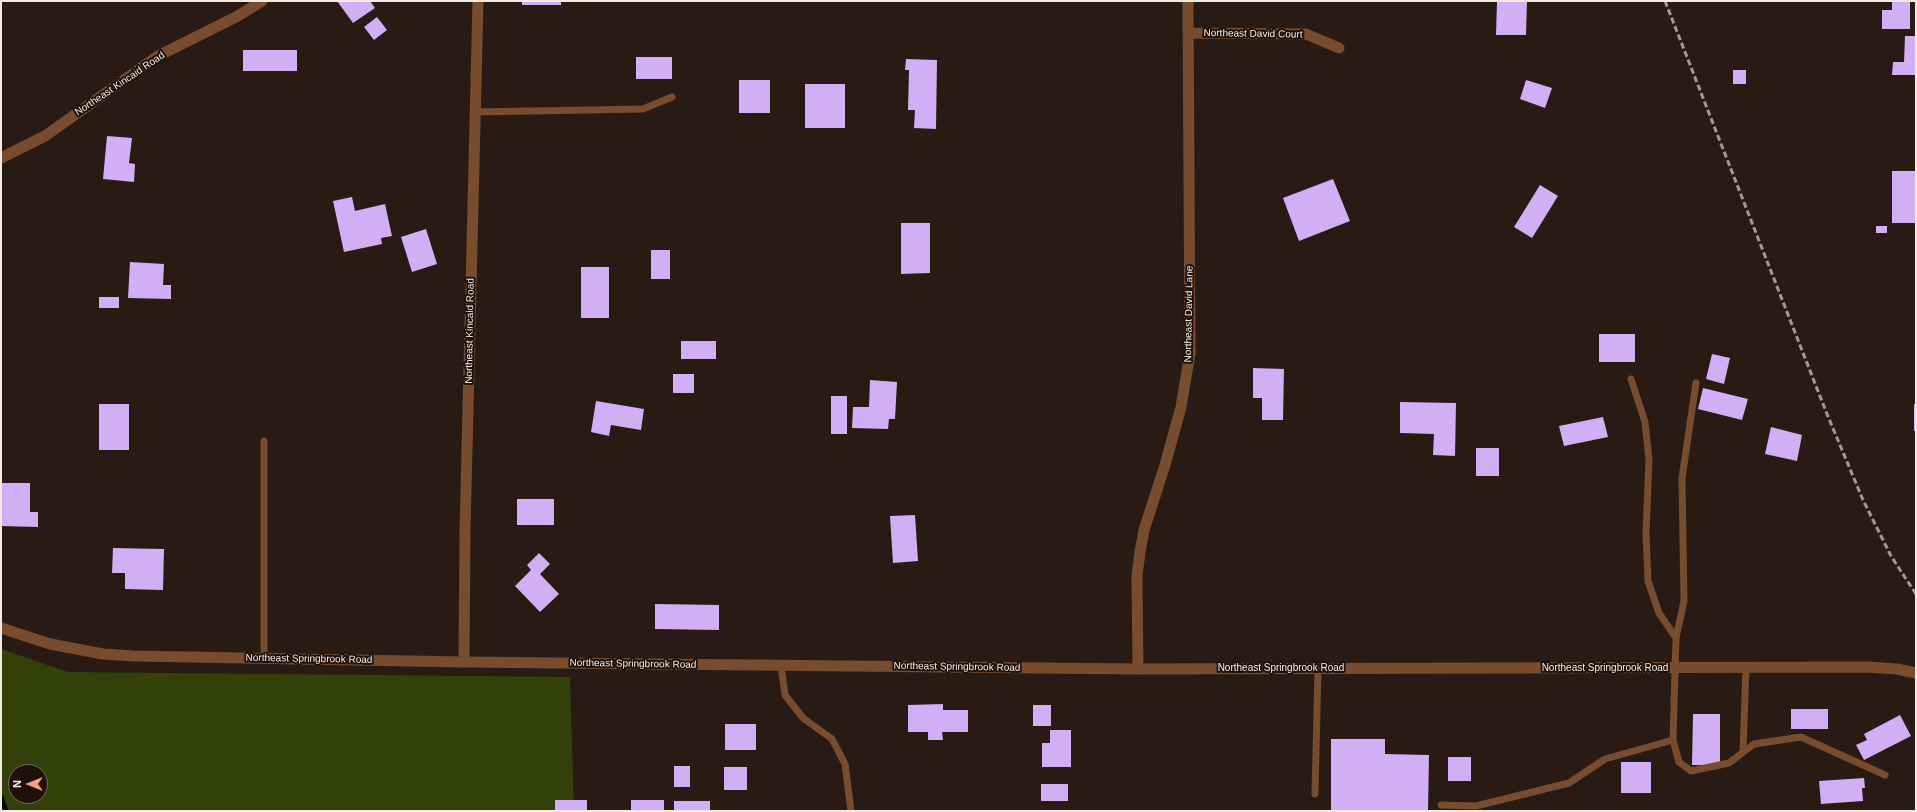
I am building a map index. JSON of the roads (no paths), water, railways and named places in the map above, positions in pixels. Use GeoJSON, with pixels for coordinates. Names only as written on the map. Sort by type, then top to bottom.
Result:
{"type":"FeatureCollection","features":[{"type":"Feature","properties":{"kind":"street","name":"Northeast Kincaid Road"},"geometry":{"type":"LineString","coordinates":[[1,158],[45,136],[158,56],[236,17],[262,1]]}},
{"type":"Feature","properties":{"kind":"street","name":"Northeast Kincaid Road"},"geometry":{"type":"LineString","coordinates":[[464,662],[465,531],[478,1]]}},
{"type":"Feature","properties":{"kind":"street","name":"Northeast David Lane"},"geometry":{"type":"LineString","coordinates":[[1138,668],[1137,576],[1140,552],[1144,530],[1168,457],[1181,407],[1190,353],[1188,1]]}},
{"type":"Feature","properties":{"kind":"street","name":"Northeast David Court"},"geometry":{"type":"LineString","coordinates":[[1189,33],[1306,34],[1339,48]]}},
{"type":"Feature","properties":{"kind":"street","name":"Northeast Springbrook Road"},"geometry":{"type":"LineString","coordinates":[[1,628],[50,644],[103,654],[264,658],[464,662],[1138,668],[1866,667],[1897,669],[1916,673]]}},
{"type":"Feature","properties":{"kind":"lane"},"geometry":{"type":"LineString","coordinates":[[475,112],[643,109],[672,97]]}},
{"type":"Feature","properties":{"kind":"lane"},"geometry":{"type":"LineString","coordinates":[[1631,379],[1645,422],[1649,460],[1646,534],[1648,581],[1659,613],[1676,638]]}},
{"type":"Feature","properties":{"kind":"lane"},"geometry":{"type":"LineString","coordinates":[[1696,383],[1682,478],[1684,601],[1676,638],[1673,740],[1679,762],[1691,771],[1728,763],[1754,744],[1801,737],[1885,775]]}},
{"type":"Feature","properties":{"kind":"lane"},"geometry":{"type":"LineString","coordinates":[[264,441],[264,658]]}},
{"type":"Feature","properties":{"kind":"lane"},"geometry":{"type":"LineString","coordinates":[[781,665],[784,695],[803,718],[832,739],[845,764],[851,811]]}},
{"type":"Feature","properties":{"kind":"lane"},"geometry":{"type":"LineString","coordinates":[[1743,752],[1746,667]]}},
{"type":"Feature","properties":{"kind":"lane"},"geometry":{"type":"LineString","coordinates":[[1315,794],[1318,668]]}},
{"type":"Feature","properties":{"kind":"lane"},"geometry":{"type":"LineString","coordinates":[[1441,805],[1476,806],[1570,783],[1605,760],[1673,740]]}},
{"type":"Feature","properties":{"kind":"waterway"},"geometry":{"type":"LineString","coordinates":[[1,797],[6,811]]}},
{"type":"Feature","properties":{"kind":"railway"},"geometry":{"type":"LineString","coordinates":[[1665,1],[1827,414],[1863,500],[1891,556],[1916,594]]}}]}
